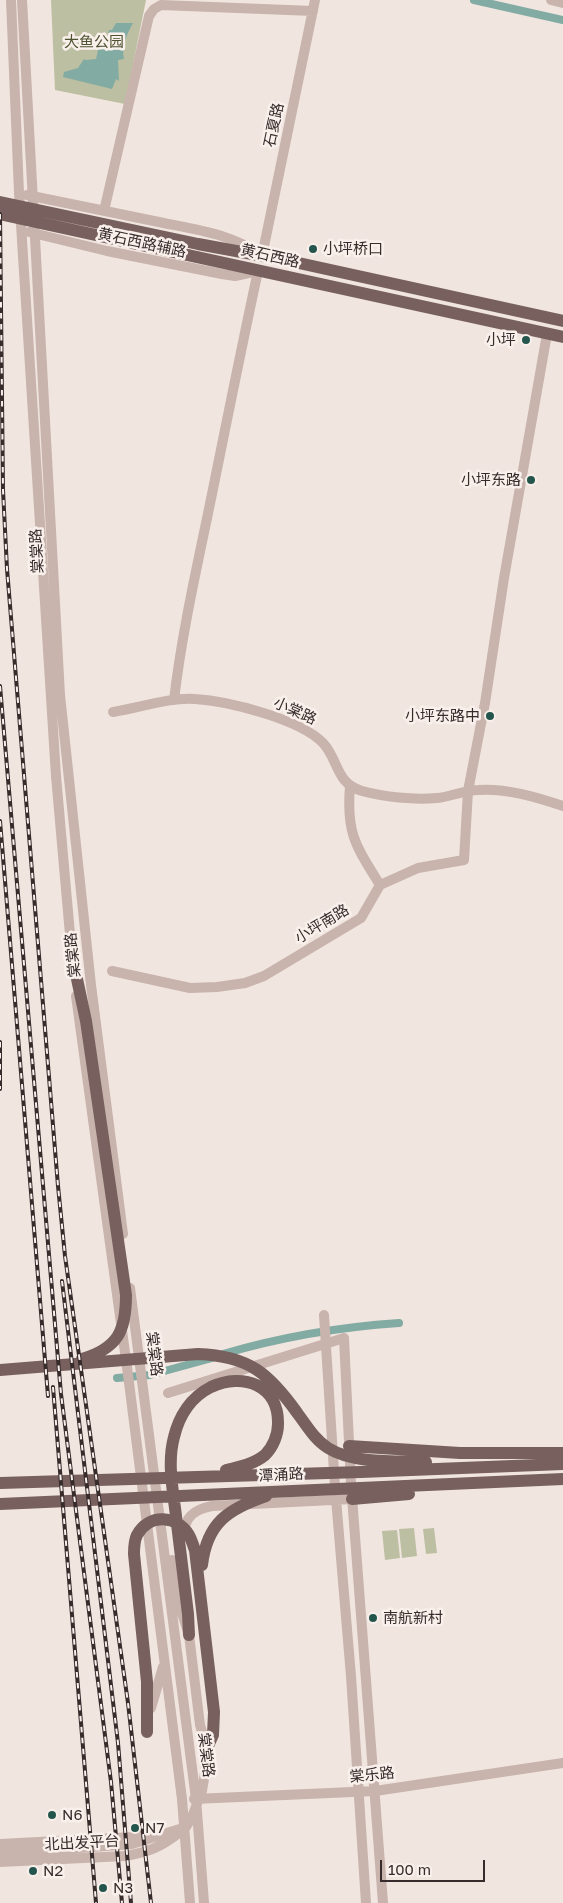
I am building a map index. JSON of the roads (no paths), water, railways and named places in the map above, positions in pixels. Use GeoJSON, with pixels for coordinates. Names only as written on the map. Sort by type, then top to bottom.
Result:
{"type":"FeatureCollection","features":[{"type":"Feature","properties":{"kind":"main road","name":"黄石西路"},"geometry":{"type":"LineString","coordinates":[[0,202],[196,250],[258,271],[563,337]]}},
{"type":"Feature","properties":{"kind":"main road","name":"黄石西路"},"geometry":{"type":"LineString","coordinates":[[0,214],[196,250],[262,256],[563,321]]}},
{"type":"Feature","properties":{"kind":"main road"},"geometry":{"type":"LineString","coordinates":[[55,1365],[95,1355],[112,1345],[121,1331],[126,1309],[86,1021],[71,951]]}},
{"type":"Feature","properties":{"kind":"main road"},"geometry":{"type":"LineString","coordinates":[[0,1370],[198,1354],[215,1355],[238,1360],[269,1377],[318,1440],[343,1456],[498,1467]]}},
{"type":"Feature","properties":{"kind":"main road"},"geometry":{"type":"LineString","coordinates":[[182,1477],[243,1467],[265,1454],[275,1442],[278,1429],[275,1404],[267,1393],[256,1384],[243,1380],[218,1384],[203,1391],[186,1408],[178,1421],[172,1444],[170,1463],[189,1635]]}},
{"type":"Feature","properties":{"kind":"main road"},"geometry":{"type":"LineString","coordinates":[[349,1446],[460,1452],[563,1452]]}},
{"type":"Feature","properties":{"kind":"main road","name":"潭涌路"},"geometry":{"type":"LineString","coordinates":[[0,1483],[563,1464]]}},
{"type":"Feature","properties":{"kind":"main road","name":"潭涌路"},"geometry":{"type":"LineString","coordinates":[[0,1504],[563,1479]]}},
{"type":"Feature","properties":{"kind":"main road"},"geometry":{"type":"LineString","coordinates":[[352,1499],[432,1491],[563,1487]]}},
{"type":"Feature","properties":{"kind":"main road"},"geometry":{"type":"LineString","coordinates":[[199,1585],[204,1547],[217,1524],[228,1514],[253,1500],[266,1496],[307,1490]]}},
{"type":"Feature","properties":{"kind":"main road"},"geometry":{"type":"LineString","coordinates":[[146,1732],[147,1682],[134,1554],[137,1535],[142,1528],[150,1522],[166,1518],[183,1527],[190,1536],[195,1550],[214,1712],[213,1735],[207,1748]]}},
{"type":"Feature","properties":{"kind":"street","name":"棠棠路"},"geometry":{"type":"LineString","coordinates":[[11,0],[19,193],[56,776],[71,951],[77,1012],[127,1366],[182,1800],[190,1903]]}},
{"type":"Feature","properties":{"kind":"street","name":"棠棠路"},"geometry":{"type":"LineString","coordinates":[[22,0],[60,695],[91,985],[196,1799],[204,1903]]}},
{"type":"Feature","properties":{"kind":"street","name":"石夏路"},"geometry":{"type":"LineString","coordinates":[[262,256],[316,0]]}},
{"type":"Feature","properties":{"kind":"street"},"geometry":{"type":"LineString","coordinates":[[551,0],[563,3]]}},
{"type":"Feature","properties":{"kind":"street"},"geometry":{"type":"LineString","coordinates":[[104,211],[149,16],[154,9],[161,6],[313,11]]}},
{"type":"Feature","properties":{"kind":"street","name":"黄石西路辅路"},"geometry":{"type":"LineString","coordinates":[[19,193],[237,240]]}},
{"type":"Feature","properties":{"kind":"street"},"geometry":{"type":"LineString","coordinates":[[77,244],[86,206]]}},
{"type":"Feature","properties":{"kind":"street","name":"黄石西路辅路"},"geometry":{"type":"LineString","coordinates":[[22,230],[77,244],[222,274],[235,276],[258,271]]}},
{"type":"Feature","properties":{"kind":"street"},"geometry":{"type":"LineString","coordinates":[[237,240],[255,241],[266,234]]}},
{"type":"Feature","properties":{"kind":"street"},"geometry":{"type":"LineString","coordinates":[[237,240],[262,256]]}},
{"type":"Feature","properties":{"kind":"street"},"geometry":{"type":"LineString","coordinates":[[174,700],[178,670],[234,378],[258,271]]}},
{"type":"Feature","properties":{"kind":"street"},"geometry":{"type":"LineString","coordinates":[[547,334],[506,568],[485,703],[468,791],[464,860],[418,868],[380,885],[355,843],[350,826],[348,808],[350,786],[362,791],[400,797],[436,798],[468,791],[480,790],[508,792],[563,806]]}},
{"type":"Feature","properties":{"kind":"street","name":"小棠路"},"geometry":{"type":"LineString","coordinates":[[113,712],[174,700],[195,699],[248,709],[298,726],[313,734],[324,743],[332,755],[341,777],[350,786]]}},
{"type":"Feature","properties":{"kind":"street","name":"小坪南路"},"geometry":{"type":"LineString","coordinates":[[112,971],[190,988],[245,983],[264,976],[360,918],[380,885]]}},
{"type":"Feature","properties":{"kind":"street"},"geometry":{"type":"LineString","coordinates":[[324,1315],[366,1903]]}},
{"type":"Feature","properties":{"kind":"street"},"geometry":{"type":"LineString","coordinates":[[168,1393],[344,1338],[352,1499],[383,1903]]}},
{"type":"Feature","properties":{"kind":"street"},"geometry":{"type":"LineString","coordinates":[[329,1395],[346,1394]]}},
{"type":"Feature","properties":{"kind":"street"},"geometry":{"type":"LineString","coordinates":[[172,1444],[206,1730],[196,1799]]}},
{"type":"Feature","properties":{"kind":"street","name":"北出发平台"},"geometry":{"type":"LineString","coordinates":[[0,1862],[125,1856],[144,1853],[162,1846],[186,1827],[202,1791],[206,1773],[207,1748],[200,1726],[189,1635],[178,1601],[162,1486],[153,1462]]}},
{"type":"Feature","properties":{"kind":"street"},"geometry":{"type":"LineString","coordinates":[[184,1546],[185,1522],[189,1516],[202,1508],[352,1499]]}},
{"type":"Feature","properties":{"kind":"street"},"geometry":{"type":"LineString","coordinates":[[146,1732],[152,1702],[164,1664]]}},
{"type":"Feature","properties":{"kind":"street","name":"棠乐路"},"geometry":{"type":"LineString","coordinates":[[182,1800],[375,1792],[563,1763]]}},
{"type":"Feature","properties":{"kind":"street","name":"北出发平台"},"geometry":{"type":"LineString","coordinates":[[0,1844],[133,1837],[186,1827]]}},
{"type":"Feature","properties":{"kind":"street","name":"北出发平台"},"geometry":{"type":"LineString","coordinates":[[0,1854],[132,1844],[186,1827]]}},
{"type":"Feature","properties":{"kind":"water"},"geometry":{"type":"Polygon","coordinates":[[[116,23],[133,23],[124,45],[124,59],[118,60],[119,81],[116,79],[112,89],[63,77],[64,72],[78,68],[84,59],[96,59],[98,50],[88,48],[107,39],[109,30],[112,30],[116,23]]]}},
{"type":"Feature","properties":{"kind":"waterway"},"geometry":{"type":"LineString","coordinates":[[474,0],[563,20]]}},
{"type":"Feature","properties":{"kind":"waterway"},"geometry":{"type":"LineString","coordinates":[[223,1354],[310,1334],[354,1327],[399,1323]]}},
{"type":"Feature","properties":{"kind":"waterway"},"geometry":{"type":"LineString","coordinates":[[117,1378],[150,1375],[212,1358]]}},
{"type":"Feature","properties":{"kind":"railway"},"geometry":{"type":"LineString","coordinates":[[0,214],[3,490],[7,569],[58,1186],[65,1256],[128,1703],[151,1903]]}},
{"type":"Feature","properties":{"kind":"railway"},"geometry":{"type":"LineString","coordinates":[[0,686],[61,1394],[111,1782],[122,1903]]}},
{"type":"Feature","properties":{"kind":"railway"},"geometry":{"type":"LineString","coordinates":[[0,821],[48,1396]]}},
{"type":"Feature","properties":{"kind":"railway"},"geometry":{"type":"LineString","coordinates":[[0,1042],[0,1089]]}},
{"type":"Feature","properties":{"kind":"railway"},"geometry":{"type":"LineString","coordinates":[[62,1281],[118,1743],[131,1903]]}},
{"type":"Feature","properties":{"kind":"railway"},"geometry":{"type":"LineString","coordinates":[[53,1387],[96,1903]]}},
{"type":"Feature","properties":{"kind":"place","name":"小坪桥口"},"geometry":{"type":"Point","coordinates":[313,249]}},
{"type":"Feature","properties":{"kind":"place","name":"小坪"},"geometry":{"type":"Point","coordinates":[526,340]}},
{"type":"Feature","properties":{"kind":"place","name":"小坪东路"},"geometry":{"type":"Point","coordinates":[531,480]}},
{"type":"Feature","properties":{"kind":"place","name":"小坪东路中"},"geometry":{"type":"Point","coordinates":[490,716]}},
{"type":"Feature","properties":{"kind":"place","name":"南航新村"},"geometry":{"type":"Point","coordinates":[373,1618]}},
{"type":"Feature","properties":{"kind":"place","name":"N6"},"geometry":{"type":"Point","coordinates":[52,1815]}},
{"type":"Feature","properties":{"kind":"place","name":"N7"},"geometry":{"type":"Point","coordinates":[135,1828]}},
{"type":"Feature","properties":{"kind":"place","name":"N2"},"geometry":{"type":"Point","coordinates":[33,1871]}},
{"type":"Feature","properties":{"kind":"place","name":"N3"},"geometry":{"type":"Point","coordinates":[103,1888]}},
{"type":"Feature","properties":{"kind":"park label","name":"大鱼公园"},"geometry":{"type":"Point","coordinates":[94,42]}}]}
